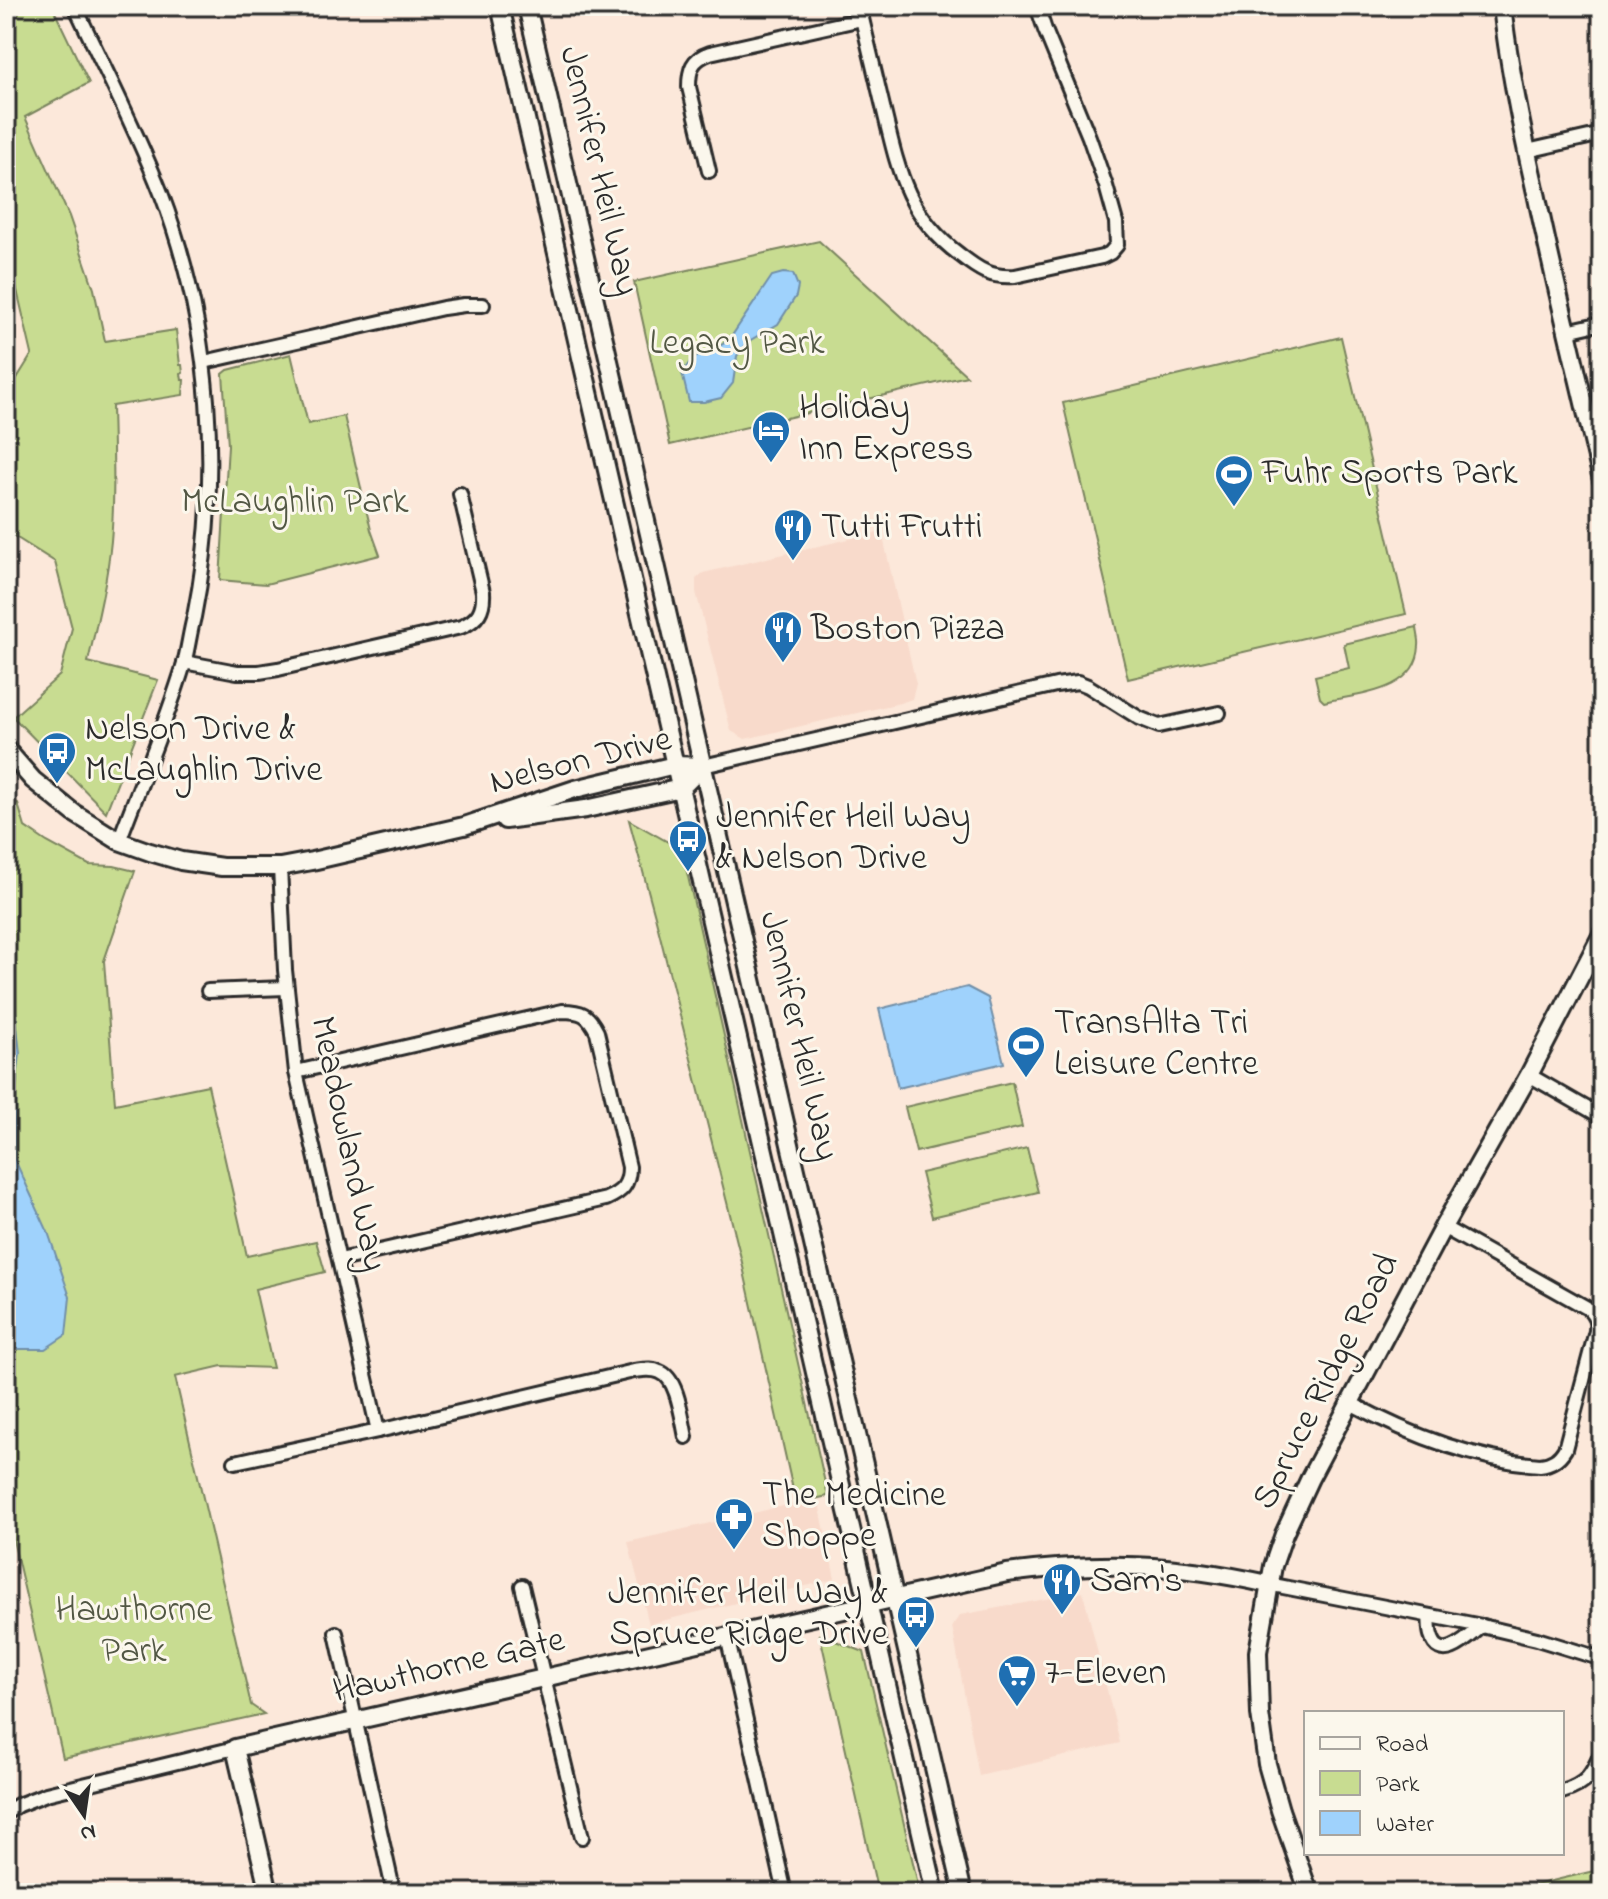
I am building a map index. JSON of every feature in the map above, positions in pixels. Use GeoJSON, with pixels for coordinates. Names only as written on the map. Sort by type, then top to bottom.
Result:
{"type":"FeatureCollection","features":[{"type":"Feature","properties":{"kind":"main road","name":"Jennifer Heil Way"},"geometry":{"type":"LineString","coordinates":[[500,6],[935,1893]]}},
{"type":"Feature","properties":{"kind":"main road","name":"Jennifer Heil Way"},"geometry":{"type":"LineString","coordinates":[[527,6],[963,1893]]}},
{"type":"Feature","properties":{"kind":"main road"},"geometry":{"type":"LineString","coordinates":[[1502,6],[1527,151],[1602,480]]}},
{"type":"Feature","properties":{"kind":"main road","name":"Nelson Drive"},"geometry":{"type":"LineString","coordinates":[[6,749],[33,780],[63,805],[119,841],[181,861],[222,867],[280,867],[464,826],[586,809],[681,788],[703,766]]}},
{"type":"Feature","properties":{"kind":"main road","name":"Nelson Drive"},"geometry":{"type":"LineString","coordinates":[[464,826],[575,789],[675,765],[703,766]]}},
{"type":"Feature","properties":{"kind":"main road","name":"Spruce Ridge Road"},"geometry":{"type":"LineString","coordinates":[[1309,1893],[1304,1855],[1280,1810],[1267,1764],[1260,1714],[1258,1652],[1273,1566],[1310,1478],[1602,934]]}},
{"type":"Feature","properties":{"kind":"main road","name":"Hawthorne Gate"},"geometry":{"type":"LineString","coordinates":[[235,1748],[1007,1573],[1100,1565],[1175,1568],[1268,1584]]}},
{"type":"Feature","properties":{"kind":"main road"},"geometry":{"type":"LineString","coordinates":[[235,1748],[269,1893]]}},
{"type":"Feature","properties":{"kind":"street"},"geometry":{"type":"LineString","coordinates":[[75,6],[136,134],[161,194],[182,261],[204,362],[209,442],[208,509],[202,575],[184,662],[119,841]]}},
{"type":"Feature","properties":{"kind":"street"},"geometry":{"type":"LineString","coordinates":[[709,171],[689,87],[691,65],[700,56],[860,12],[895,159],[917,210],[939,238],[953,251],[992,276],[1002,277],[1110,253],[1117,245],[1116,222],[1106,186],[1037,6]]}},
{"type":"Feature","properties":{"kind":"street"},"geometry":{"type":"LineString","coordinates":[[1527,151],[1602,134]]}},
{"type":"Feature","properties":{"kind":"street"},"geometry":{"type":"LineString","coordinates":[[204,362],[443,308],[483,305]]}},
{"type":"Feature","properties":{"kind":"street"},"geometry":{"type":"LineString","coordinates":[[1567,331],[1602,323]]}},
{"type":"Feature","properties":{"kind":"street"},"geometry":{"type":"LineString","coordinates":[[184,662],[237,672],[278,669],[472,622],[480,614],[484,602],[460,494]]}},
{"type":"Feature","properties":{"kind":"street"},"geometry":{"type":"LineString","coordinates":[[703,766],[1078,682],[1139,718],[1159,726],[1219,713]]}},
{"type":"Feature","properties":{"kind":"street","name":"Meadowland Way"},"geometry":{"type":"LineString","coordinates":[[280,867],[286,988],[296,1072],[378,1431]]}},
{"type":"Feature","properties":{"kind":"street"},"geometry":{"type":"LineString","coordinates":[[208,991],[286,988]]}},
{"type":"Feature","properties":{"kind":"street"},"geometry":{"type":"LineString","coordinates":[[296,1072],[562,1011],[574,1011],[586,1015],[597,1032],[629,1167],[626,1186],[606,1199],[340,1260]]}},
{"type":"Feature","properties":{"kind":"street"},"geometry":{"type":"LineString","coordinates":[[1529,1075],[1602,1117]]}},
{"type":"Feature","properties":{"kind":"street"},"geometry":{"type":"LineString","coordinates":[[1350,1403],[1475,1454],[1540,1465],[1556,1460],[1565,1449],[1596,1331],[1594,1314],[1443,1227]]}},
{"type":"Feature","properties":{"kind":"street"},"geometry":{"type":"LineString","coordinates":[[235,1462],[650,1369],[664,1373],[672,1382],[686,1437]]}},
{"type":"Feature","properties":{"kind":"street"},"geometry":{"type":"LineString","coordinates":[[1268,1584],[1482,1626],[1602,1659]]}},
{"type":"Feature","properties":{"kind":"street"},"geometry":{"type":"LineString","coordinates":[[522,1586],[582,1837]]}},
{"type":"Feature","properties":{"kind":"street"},"geometry":{"type":"LineString","coordinates":[[1429,1616],[1431,1636],[1442,1648],[1459,1646],[1482,1626]]}},
{"type":"Feature","properties":{"kind":"street"},"geometry":{"type":"LineString","coordinates":[[336,1633],[391,1880]]}},
{"type":"Feature","properties":{"kind":"street"},"geometry":{"type":"LineString","coordinates":[[727,1636],[785,1893]]}},
{"type":"Feature","properties":{"kind":"street","name":"Hawthorne Gate"},"geometry":{"type":"LineString","coordinates":[[7,1809],[46,1794],[235,1748]]}},
{"type":"Feature","properties":{"kind":"street"},"geometry":{"type":"LineString","coordinates":[[1564,1791],[1590,1777],[1602,1751]]}},
{"type":"Feature","properties":{"kind":"shaded area"},"geometry":{"type":"Polygon","coordinates":[[[879,532],[883,537],[916,684],[912,699],[745,739],[731,731],[696,592],[696,579],[703,573],[879,532]]]}},
{"type":"Feature","properties":{"kind":"shaded area"},"geometry":{"type":"Polygon","coordinates":[[[818,1498],[835,1579],[649,1624],[628,1542],[818,1498]]]}},
{"type":"Feature","properties":{"kind":"shaded area"},"geometry":{"type":"Polygon","coordinates":[[[1083,1592],[1120,1743],[979,1776],[952,1626],[960,1615],[1083,1592]]]}},
{"type":"Feature","properties":{"kind":"green space"},"geometry":{"type":"Polygon","coordinates":[[[6,6],[52,6],[89,83],[25,117],[69,216],[94,289],[105,341],[176,330],[184,380],[183,395],[112,406],[111,541],[88,662],[158,680],[106,812],[13,717],[60,675],[72,628],[55,562],[6,531],[6,396],[32,354],[13,273],[6,269],[6,6]]]}},
{"type":"Feature","properties":{"kind":"green space","name":"Legacy Park"},"geometry":{"type":"Polygon","coordinates":[[[819,241],[967,376],[670,445],[634,282],[819,241]]]}},
{"type":"Feature","properties":{"kind":"green space","name":"Fuhr Sports Park"},"geometry":{"type":"Polygon","coordinates":[[[1341,337],[1406,614],[1128,679],[1063,403],[1341,337]]]}},
{"type":"Feature","properties":{"kind":"green space","name":"McLaughlin Park"},"geometry":{"type":"Polygon","coordinates":[[[291,354],[308,424],[344,416],[371,530],[380,555],[266,584],[220,580],[228,445],[223,374],[228,370],[291,354]]]}},
{"type":"Feature","properties":{"kind":"green space"},"geometry":{"type":"Polygon","coordinates":[[[1417,627],[1419,644],[1416,661],[1397,682],[1368,693],[1324,702],[1320,698],[1315,676],[1349,668],[1344,644],[1417,627]]]}},
{"type":"Feature","properties":{"kind":"green space","name":"Hawthorne Park"},"geometry":{"type":"Polygon","coordinates":[[[6,792],[18,804],[25,827],[47,842],[89,865],[135,871],[104,961],[115,1104],[208,1085],[247,1256],[316,1241],[325,1272],[255,1289],[273,1368],[222,1366],[175,1377],[251,1705],[264,1714],[63,1758],[6,1509],[6,792]]]}},
{"type":"Feature","properties":{"kind":"green space"},"geometry":{"type":"Polygon","coordinates":[[[629,820],[682,850],[828,1496],[796,1503],[741,1258],[629,820]]]}},
{"type":"Feature","properties":{"kind":"green space"},"geometry":{"type":"Polygon","coordinates":[[[1012,1082],[1022,1127],[916,1152],[905,1107],[1012,1082]]]}},
{"type":"Feature","properties":{"kind":"green space"},"geometry":{"type":"Polygon","coordinates":[[[1027,1148],[1038,1192],[932,1217],[921,1173],[1027,1148]]]}},
{"type":"Feature","properties":{"kind":"green space"},"geometry":{"type":"Polygon","coordinates":[[[820,1635],[864,1652],[920,1893],[878,1893],[820,1635]]]}},
{"type":"Feature","properties":{"kind":"green space"},"geometry":{"type":"Polygon","coordinates":[[[1602,1869],[1602,1893],[1502,1893],[1602,1869]]]}},
{"type":"Feature","properties":{"kind":"water"},"geometry":{"type":"Polygon","coordinates":[[[793,274],[798,286],[796,296],[778,324],[749,341],[737,356],[733,383],[721,398],[689,402],[682,373],[692,359],[723,344],[772,276],[793,274]]]}},
{"type":"Feature","properties":{"kind":"water"},"geometry":{"type":"Polygon","coordinates":[[[967,987],[988,998],[1004,1063],[898,1088],[879,1009],[967,987]]]}},
{"type":"Feature","properties":{"kind":"water"},"geometry":{"type":"Polygon","coordinates":[[[6,994],[14,998],[20,1054],[14,1158],[48,1232],[70,1297],[66,1335],[45,1349],[6,1349],[6,994]]]}},
{"type":"Feature","properties":{"kind":"place","name":"Holiday Inn Express"},"geometry":{"type":"Point","coordinates":[771,464]}},
{"type":"Feature","properties":{"kind":"place","name":"Fuhr Sports Park"},"geometry":{"type":"Point","coordinates":[1234,508]}},
{"type":"Feature","properties":{"kind":"place","name":"Tutti Frutti"},"geometry":{"type":"Point","coordinates":[793,562]}},
{"type":"Feature","properties":{"kind":"place","name":"Boston Pizza"},"geometry":{"type":"Point","coordinates":[783,664]}},
{"type":"Feature","properties":{"kind":"place","name":"Nelson Drive & McLaughlin Drive"},"geometry":{"type":"Point","coordinates":[57,785]}},
{"type":"Feature","properties":{"kind":"place","name":"Jennifer Heil Way & Nelson Drive"},"geometry":{"type":"Point","coordinates":[688,873]}},
{"type":"Feature","properties":{"kind":"place","name":"TransAlta Tri Leisure Centre"},"geometry":{"type":"Point","coordinates":[1026,1079]}},
{"type":"Feature","properties":{"kind":"place","name":"The Medicine Shoppe"},"geometry":{"type":"Point","coordinates":[734,1551]}},
{"type":"Feature","properties":{"kind":"place","name":"Sam's"},"geometry":{"type":"Point","coordinates":[1062,1616]}},
{"type":"Feature","properties":{"kind":"place","name":"Jennifer Heil Way & Spruce Ridge Drive"},"geometry":{"type":"Point","coordinates":[916,1649]}},
{"type":"Feature","properties":{"kind":"place","name":"7-Eleven"},"geometry":{"type":"Point","coordinates":[1017,1708]}}]}
